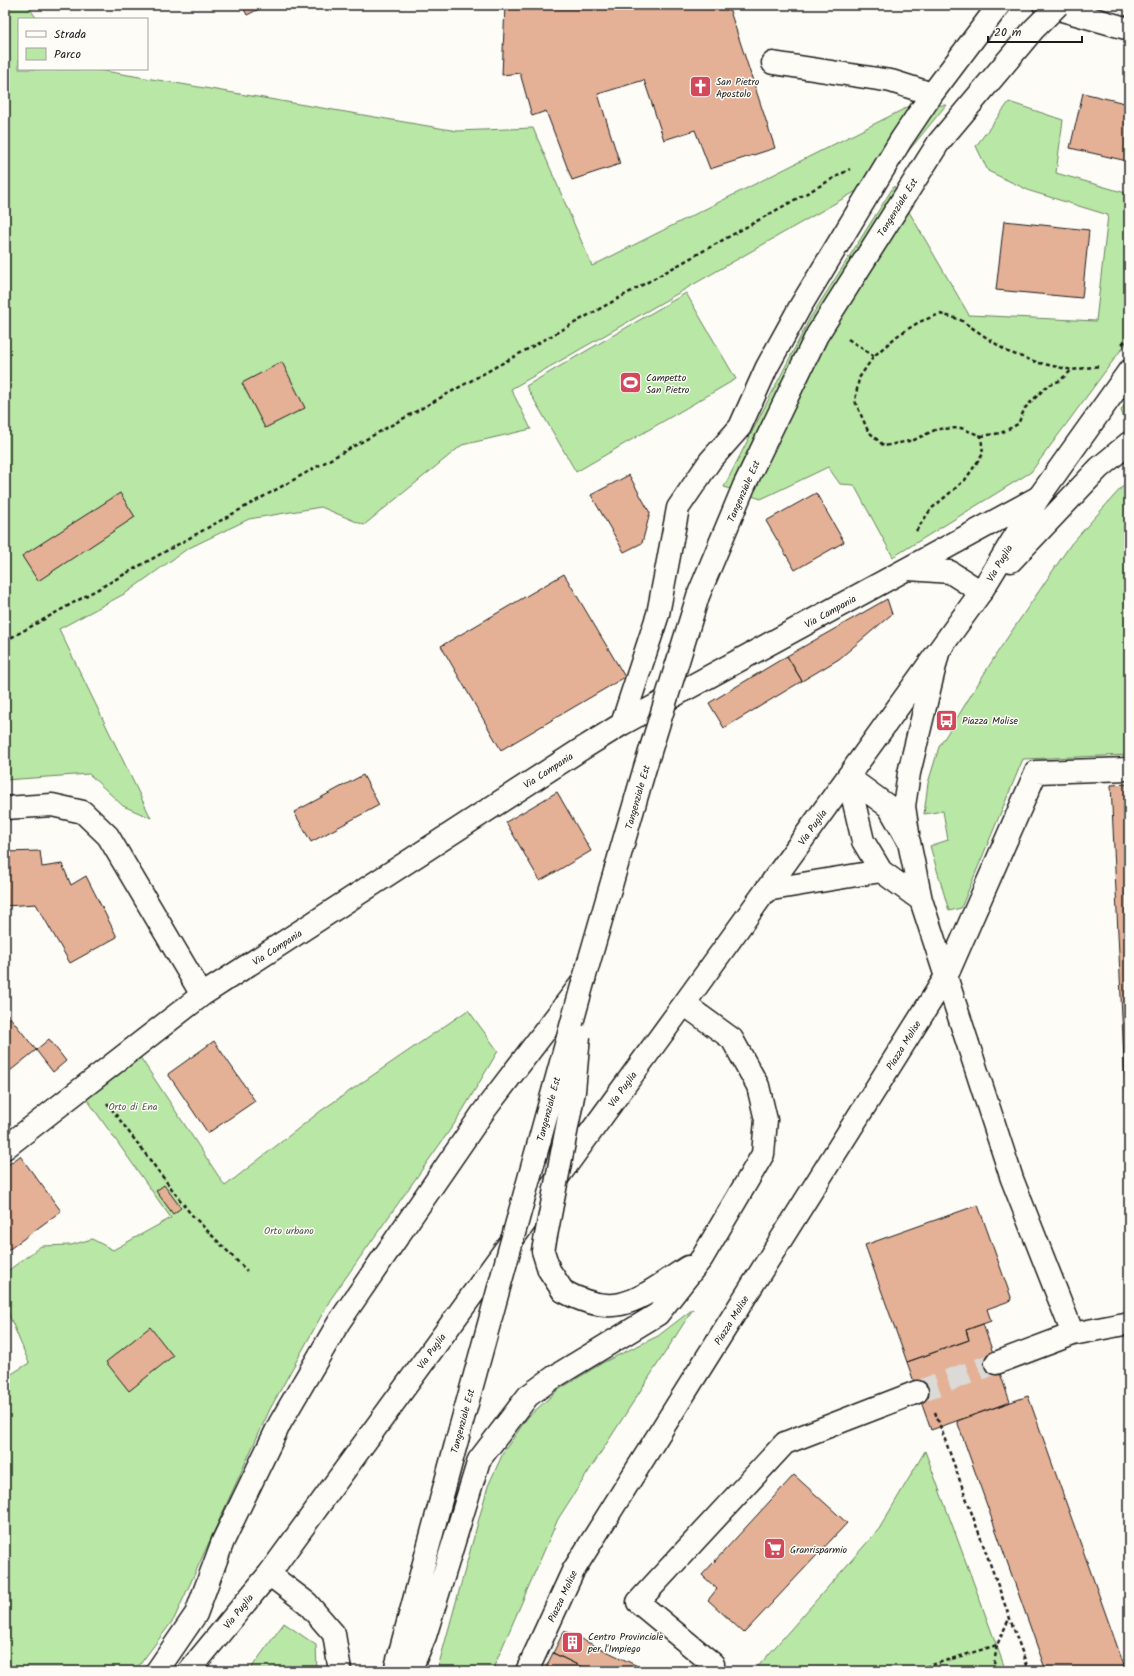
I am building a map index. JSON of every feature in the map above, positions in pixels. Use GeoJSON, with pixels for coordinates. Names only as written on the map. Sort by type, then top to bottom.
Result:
{"type":"FeatureCollection","features":[{"type":"Feature","properties":{"kind":"main road"},"geometry":{"type":"LineString","coordinates":[[622,724],[658,614],[678,508],[710,461],[740,427],[767,367],[800,307],[901,140],[932,94],[1000,5]]}},
{"type":"Feature","properties":{"kind":"main road"},"geometry":{"type":"LineString","coordinates":[[1044,5],[1129,30]]}},
{"type":"Feature","properties":{"kind":"main road","name":"Tangenziale Est"},"geometry":{"type":"LineString","coordinates":[[395,1671],[584,979],[644,771],[698,596],[744,486],[817,335],[939,142],[1034,29],[1058,5]]}},
{"type":"Feature","properties":{"kind":"main road"},"geometry":{"type":"LineString","coordinates":[[773,63],[891,81],[932,94]]}},
{"type":"Feature","properties":{"kind":"main road","name":"Via Puglia"},"geometry":{"type":"LineString","coordinates":[[189,1671],[269,1574],[938,653],[981,592],[1040,497],[1129,371]]}},
{"type":"Feature","properties":{"kind":"main road"},"geometry":{"type":"LineString","coordinates":[[909,569],[950,572],[981,592],[1099,468],[1129,443]]}},
{"type":"Feature","properties":{"kind":"main road","name":"Via Campania"},"geometry":{"type":"LineString","coordinates":[[5,1148],[202,995],[580,750],[622,724],[1040,497]]}},
{"type":"Feature","properties":{"kind":"main road"},"geometry":{"type":"LineString","coordinates":[[938,653],[909,773],[904,806],[909,842],[921,900],[947,975],[1012,1179],[1073,1334]]}},
{"type":"Feature","properties":{"kind":"main road","name":"Piazza Molise"},"geometry":{"type":"LineString","coordinates":[[527,1671],[573,1571],[947,975],[1036,772],[1129,769]]}},
{"type":"Feature","properties":{"kind":"main road"},"geometry":{"type":"LineString","coordinates":[[848,777],[888,807],[909,842]]}},
{"type":"Feature","properties":{"kind":"main road"},"geometry":{"type":"LineString","coordinates":[[848,777],[864,841],[881,870],[921,900]]}},
{"type":"Feature","properties":{"kind":"main road"},"geometry":{"type":"LineString","coordinates":[[5,808],[52,805],[83,812],[108,836],[202,995]]}},
{"type":"Feature","properties":{"kind":"main road"},"geometry":{"type":"LineString","coordinates":[[766,890],[881,870]]}},
{"type":"Feature","properties":{"kind":"main road"},"geometry":{"type":"LineString","coordinates":[[584,979],[574,1091],[543,1251],[549,1270],[563,1291],[595,1305],[620,1305],[640,1298],[702,1258]]}},
{"type":"Feature","properties":{"kind":"main road"},"geometry":{"type":"LineString","coordinates":[[157,1671],[196,1614],[223,1542],[280,1423],[338,1322],[484,1111],[584,979]]}},
{"type":"Feature","properties":{"kind":"main road"},"geometry":{"type":"LineString","coordinates":[[410,1671],[425,1636],[479,1460],[528,1396],[554,1377],[658,1314],[702,1258],[763,1154],[766,1120],[758,1086],[732,1039],[684,1004]]}},
{"type":"Feature","properties":{"kind":"main road"},"geometry":{"type":"LineString","coordinates":[[996,1363],[1073,1334],[1129,1323]]}},
{"type":"Feature","properties":{"kind":"main road"},"geometry":{"type":"LineString","coordinates":[[710,1671],[713,1664],[638,1602],[785,1443],[917,1392]]}},
{"type":"Feature","properties":{"kind":"main road"},"geometry":{"type":"LineString","coordinates":[[269,1574],[307,1603],[334,1634],[340,1671]]}},
{"type":"Feature","properties":{"kind":"path"},"geometry":{"type":"LineString","coordinates":[[5,640],[852,168]]}},
{"type":"Feature","properties":{"kind":"path"},"geometry":{"type":"LineString","coordinates":[[1072,370],[1059,381],[1047,386],[1025,408],[1018,424],[1001,433],[981,436],[961,428],[937,429],[914,440],[884,446],[868,431],[855,401],[859,378],[874,356],[897,336],[919,322],[940,314],[959,319],[1008,352],[1039,363],[1072,370],[1103,365]]}},
{"type":"Feature","properties":{"kind":"path"},"geometry":{"type":"LineString","coordinates":[[1119,348],[1129,337]]}},
{"type":"Feature","properties":{"kind":"path"},"geometry":{"type":"LineString","coordinates":[[909,569],[903,552],[931,509],[965,480],[983,454],[981,436]]}},
{"type":"Feature","properties":{"kind":"path"},"geometry":{"type":"LineString","coordinates":[[91,1081],[190,1213],[247,1271]]}},
{"type":"Feature","properties":{"kind":"path"},"geometry":{"type":"LineString","coordinates":[[934,1411],[1029,1671]]}},
{"type":"Feature","properties":{"kind":"path"},"geometry":{"type":"LineString","coordinates":[[993,1671],[997,1645],[1010,1618]]}},
{"type":"Feature","properties":{"kind":"path"},"geometry":{"type":"LineString","coordinates":[[912,1671],[997,1645]]}},
{"type":"Feature","properties":{"kind":"green space"},"geometry":{"type":"Polygon","coordinates":[[[5,5],[27,5],[36,18],[18,18],[18,70],[99,70],[457,131],[533,128],[592,266],[910,106],[946,105],[893,170],[511,389],[531,429],[462,445],[364,525],[321,507],[249,519],[187,549],[126,593],[59,629],[151,818],[123,806],[89,774],[5,780],[5,5]]]}},
{"type":"Feature","properties":{"kind":"green space"},"geometry":{"type":"Polygon","coordinates":[[[1009,102],[1063,120],[1056,173],[1129,194],[1129,339],[1031,472],[893,557],[854,485],[840,484],[828,467],[761,499],[724,487],[809,320],[894,186],[969,315],[1096,321],[1108,215],[1030,191],[988,171],[976,146],[1009,102]]]}},
{"type":"Feature","properties":{"kind":"green space","name":"Campetto San Pietro"},"geometry":{"type":"Polygon","coordinates":[[[686,293],[736,379],[576,472],[526,386],[686,293]]]}},
{"type":"Feature","properties":{"kind":"green space"},"geometry":{"type":"Polygon","coordinates":[[[1129,399],[1129,416],[1124,419],[1121,410],[1129,399]]]}},
{"type":"Feature","properties":{"kind":"green space"},"geometry":{"type":"Polygon","coordinates":[[[1129,482],[1129,755],[1023,759],[961,908],[949,911],[930,846],[948,840],[943,811],[924,814],[928,783],[939,747],[997,653],[1071,544],[1122,487],[1129,482]]]}},
{"type":"Feature","properties":{"kind":"green space"},"geometry":{"type":"Polygon","coordinates":[[[468,1010],[498,1051],[457,1120],[330,1300],[270,1409],[174,1619],[135,1671],[5,1671],[5,1378],[29,1363],[5,1305],[5,1273],[41,1246],[71,1245],[92,1239],[113,1250],[171,1218],[86,1098],[140,1057],[225,1186],[322,1110],[468,1010]]]}},
{"type":"Feature","properties":{"kind":"green space"},"geometry":{"type":"Polygon","coordinates":[[[693,1309],[558,1519],[492,1671],[437,1671],[488,1486],[504,1451],[528,1417],[558,1390],[604,1362],[658,1336],[693,1309]]]}},
{"type":"Feature","properties":{"kind":"green space"},"geometry":{"type":"Polygon","coordinates":[[[925,1451],[1006,1671],[754,1671],[879,1529],[925,1451]]]}},
{"type":"Feature","properties":{"kind":"green space"},"geometry":{"type":"Polygon","coordinates":[[[284,1623],[316,1645],[317,1671],[249,1671],[284,1623]]]}},
{"type":"Feature","properties":{"kind":"building"},"geometry":{"type":"Polygon","coordinates":[[[242,5],[267,5],[247,15],[242,5]]]}},
{"type":"Feature","properties":{"kind":"building","name":"San Pietro Apostolo"},"geometry":{"type":"Polygon","coordinates":[[[501,5],[728,5],[775,148],[710,169],[695,130],[664,140],[644,80],[598,94],[620,164],[572,180],[546,111],[532,116],[520,73],[502,75],[505,6],[501,5]]]}},
{"type":"Feature","properties":{"kind":"building"},"geometry":{"type":"Polygon","coordinates":[[[1083,93],[1129,104],[1129,151],[1127,161],[1070,148],[1083,93]]]}},
{"type":"Feature","properties":{"kind":"building"},"geometry":{"type":"Polygon","coordinates":[[[1004,221],[1089,230],[1082,298],[996,290],[1004,221]]]}},
{"type":"Feature","properties":{"kind":"building"},"geometry":{"type":"Polygon","coordinates":[[[282,362],[305,408],[265,428],[242,383],[282,362]]]}},
{"type":"Feature","properties":{"kind":"building"},"geometry":{"type":"Polygon","coordinates":[[[629,475],[650,513],[642,543],[624,552],[591,495],[629,475]]]}},
{"type":"Feature","properties":{"kind":"building"},"geometry":{"type":"Polygon","coordinates":[[[120,493],[135,517],[38,581],[22,556],[120,493]]]}},
{"type":"Feature","properties":{"kind":"building"},"geometry":{"type":"Polygon","coordinates":[[[816,493],[844,542],[795,570],[766,521],[816,493]]]}},
{"type":"Feature","properties":{"kind":"building"},"geometry":{"type":"Polygon","coordinates":[[[564,574],[625,677],[501,750],[441,646],[564,574]]]}},
{"type":"Feature","properties":{"kind":"building"},"geometry":{"type":"Polygon","coordinates":[[[887,599],[892,614],[839,659],[802,681],[787,656],[887,599]]]}},
{"type":"Feature","properties":{"kind":"building"},"geometry":{"type":"Polygon","coordinates":[[[787,656],[802,681],[724,728],[709,703],[787,656]]]}},
{"type":"Feature","properties":{"kind":"building"},"geometry":{"type":"Polygon","coordinates":[[[363,775],[379,805],[311,842],[294,812],[363,775]]]}},
{"type":"Feature","properties":{"kind":"building"},"geometry":{"type":"Polygon","coordinates":[[[1129,784],[1129,1166],[1111,785],[1129,784]]]}},
{"type":"Feature","properties":{"kind":"building"},"geometry":{"type":"Polygon","coordinates":[[[557,792],[591,851],[540,881],[506,822],[557,792]]]}},
{"type":"Feature","properties":{"kind":"building"},"geometry":{"type":"Polygon","coordinates":[[[40,851],[42,867],[62,864],[71,885],[86,876],[117,937],[70,963],[36,904],[5,906],[5,852],[40,851]]]}},
{"type":"Feature","properties":{"kind":"building"},"geometry":{"type":"Polygon","coordinates":[[[5,1011],[36,1050],[5,1075],[5,1011]]]}},
{"type":"Feature","properties":{"kind":"building"},"geometry":{"type":"Polygon","coordinates":[[[49,1039],[66,1061],[53,1072],[36,1050],[49,1039]]]}},
{"type":"Feature","properties":{"kind":"building"},"geometry":{"type":"Polygon","coordinates":[[[214,1041],[255,1101],[208,1133],[168,1074],[214,1041]]]}},
{"type":"Feature","properties":{"kind":"building"},"geometry":{"type":"Polygon","coordinates":[[[20,1156],[61,1211],[7,1251],[5,1248],[5,1167],[20,1156]]]}},
{"type":"Feature","properties":{"kind":"building"},"geometry":{"type":"Polygon","coordinates":[[[164,1185],[181,1208],[173,1214],[156,1191],[164,1185]]]}},
{"type":"Feature","properties":{"kind":"building"},"geometry":{"type":"Polygon","coordinates":[[[978,1205],[1012,1300],[987,1309],[991,1321],[966,1330],[969,1340],[907,1362],[865,1245],[978,1205]]]}},
{"type":"Feature","properties":{"kind":"building"},"geometry":{"type":"Polygon","coordinates":[[[983,1324],[1010,1402],[931,1430],[907,1362],[969,1340],[966,1330],[983,1324]]]}},
{"type":"Feature","properties":{"kind":"building"},"geometry":{"type":"Polygon","coordinates":[[[150,1327],[173,1356],[129,1391],[106,1362],[150,1327]]]}},
{"type":"Feature","properties":{"kind":"building"},"geometry":{"type":"Polygon","coordinates":[[[1028,1396],[1126,1671],[1046,1671],[957,1421],[1028,1396]]]}},
{"type":"Feature","properties":{"kind":"building","name":"Granrisparmio"},"geometry":{"type":"Polygon","coordinates":[[[794,1475],[847,1523],[744,1633],[708,1600],[717,1589],[702,1575],[794,1475]]]}},
{"type":"Feature","properties":{"kind":"building","name":"Centro Provinciale per l'Impiego"},"geometry":{"type":"Polygon","coordinates":[[[564,1631],[648,1671],[590,1671],[553,1653],[564,1631]]]}},
{"type":"Feature","properties":{"kind":"building"},"geometry":{"type":"Polygon","coordinates":[[[553,1653],[590,1671],[544,1671],[553,1653]]]}},
{"type":"Feature","properties":{"kind":"tunnel"},"geometry":{"type":"LineString","coordinates":[[917,1392],[996,1363]]}},
{"type":"Feature","properties":{"kind":"place","name":"San Pietro Apostolo"},"geometry":{"type":"Point","coordinates":[701,87]}},
{"type":"Feature","properties":{"kind":"place","name":"Campetto San Pietro"},"geometry":{"type":"Point","coordinates":[631,383]}},
{"type":"Feature","properties":{"kind":"place","name":"Piazza Molise"},"geometry":{"type":"Point","coordinates":[946,720]}},
{"type":"Feature","properties":{"kind":"place","name":"Granrisparmio"},"geometry":{"type":"Point","coordinates":[774,1549]}},
{"type":"Feature","properties":{"kind":"place","name":"Centro Provinciale per l'Impiego"},"geometry":{"type":"Point","coordinates":[573,1642]}},
{"type":"Feature","properties":{"kind":"park label","name":"Orto di Ena"},"geometry":{"type":"Point","coordinates":[133,1106]}},
{"type":"Feature","properties":{"kind":"park label","name":"Orto urbano"},"geometry":{"type":"Point","coordinates":[289,1230]}}]}
